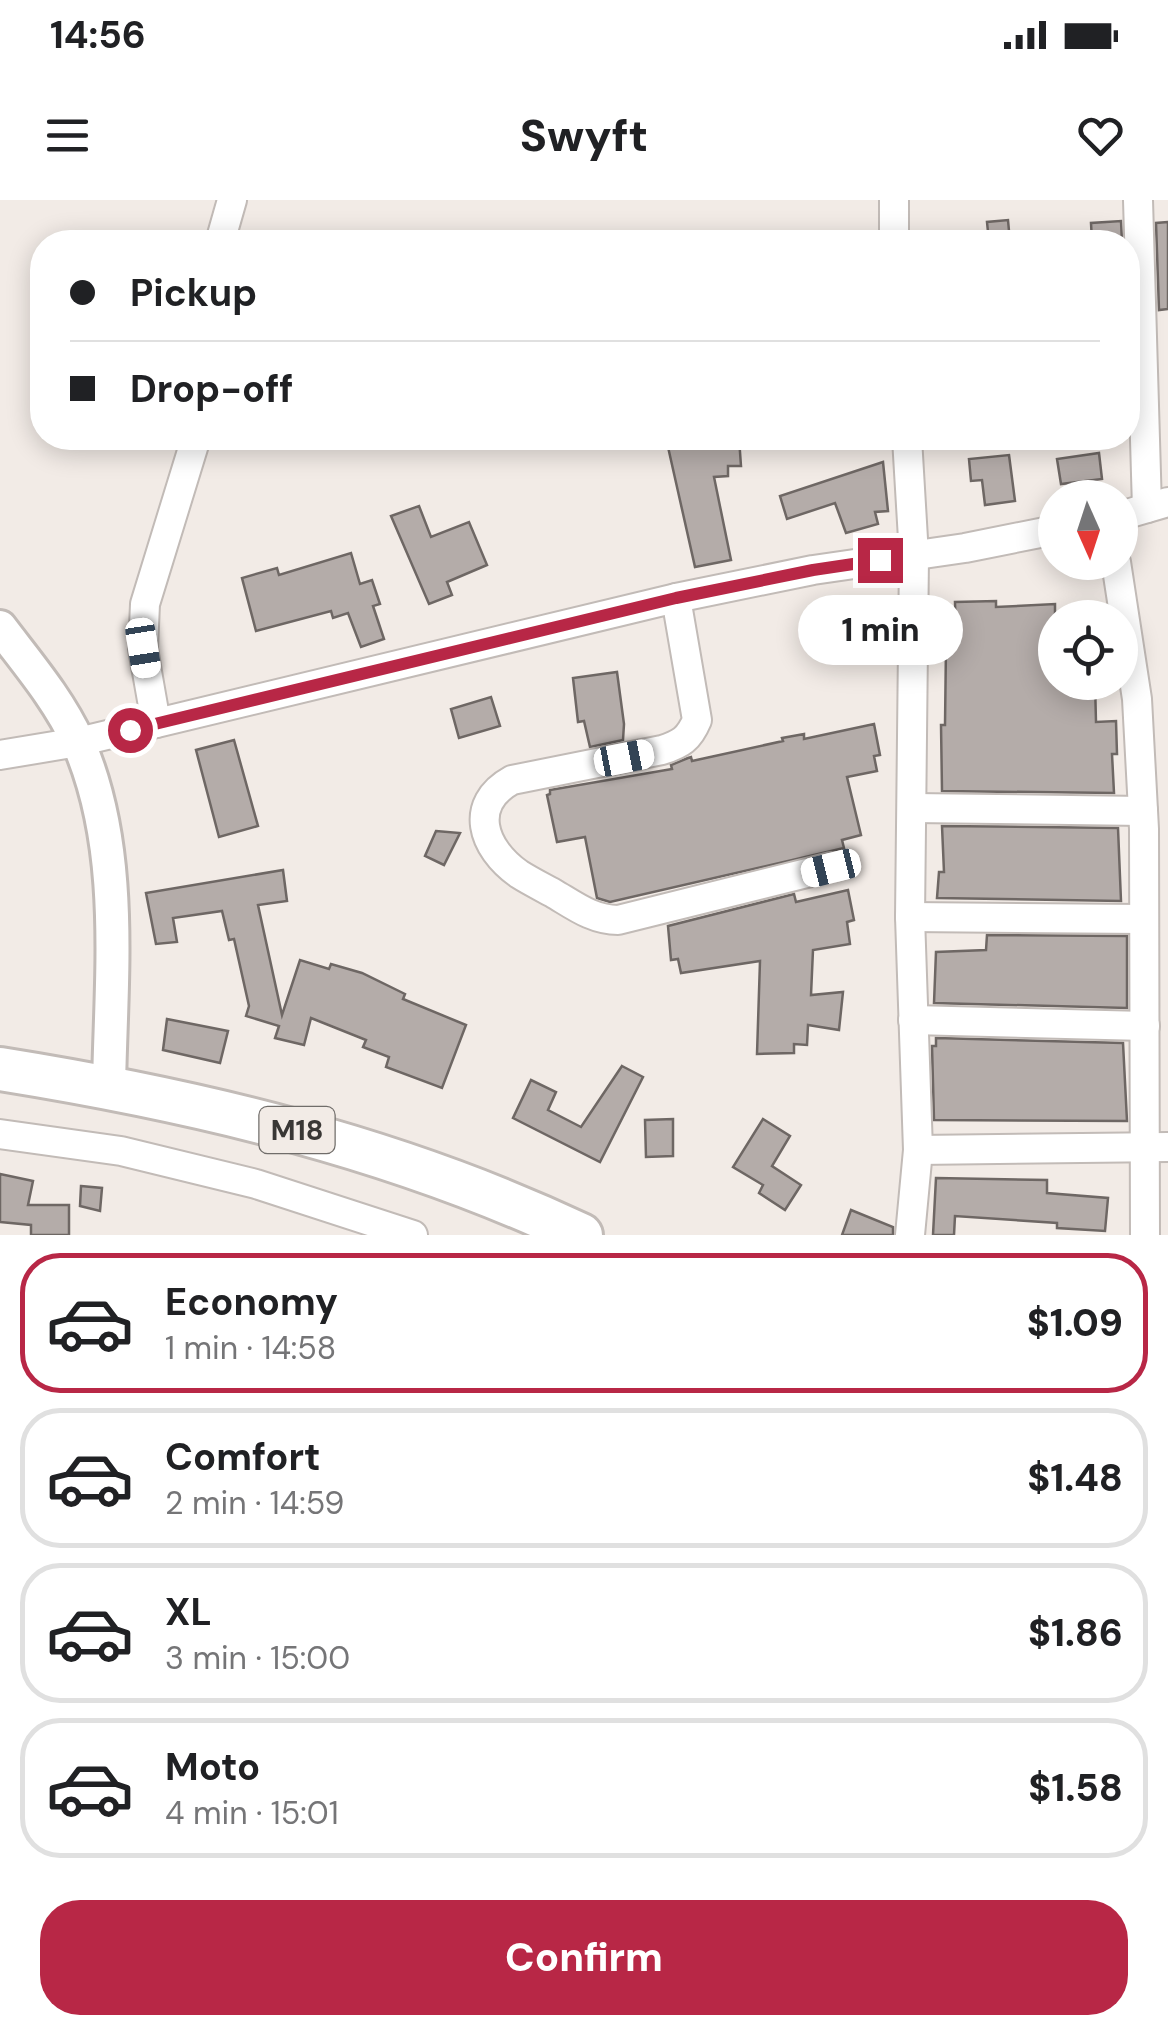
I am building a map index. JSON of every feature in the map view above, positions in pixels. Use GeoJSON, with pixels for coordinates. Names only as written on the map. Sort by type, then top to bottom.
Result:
{"type":"FeatureCollection","features":[{"type":"Feature","properties":{"kind":"main road","name":"M18"},"geometry":{"type":"LineString","coordinates":[[0,1069],[109,1086],[326,1138],[456,1184],[581,1235]]}},
{"type":"Feature","properties":{"kind":"street"},"geometry":{"type":"LineString","coordinates":[[223,230],[232,200]]}},
{"type":"Feature","properties":{"kind":"street"},"geometry":{"type":"LineString","coordinates":[[894,200],[894,230]]}},
{"type":"Feature","properties":{"kind":"street"},"geometry":{"type":"LineString","coordinates":[[1138,200],[1140,230]]}},
{"type":"Feature","properties":{"kind":"street"},"geometry":{"type":"LineString","coordinates":[[1140,230],[1158,505]]}},
{"type":"Feature","properties":{"kind":"street"},"geometry":{"type":"LineString","coordinates":[[156,723],[143,648],[145,604],[192,450]]}},
{"type":"Feature","properties":{"kind":"street"},"geometry":{"type":"LineString","coordinates":[[908,450],[914,556],[910,918],[918,1150],[910,1235]]}},
{"type":"Feature","properties":{"kind":"street"},"geometry":{"type":"LineString","coordinates":[[0,755],[78,742],[676,598],[813,570],[1038,533]]}},
{"type":"Feature","properties":{"kind":"street"},"geometry":{"type":"LineString","coordinates":[[1119,580],[1152,823],[1144,919],[1145,1026],[1158,1147],[1145,1235]]}},
{"type":"Feature","properties":{"kind":"street"},"geometry":{"type":"LineString","coordinates":[[676,598],[697,720],[690,736],[681,744],[662,750],[512,780],[496,789],[485,804],[484,825],[491,845],[516,872],[600,920],[618,920],[831,868]]}},
{"type":"Feature","properties":{"kind":"street"},"geometry":{"type":"LineString","coordinates":[[0,628],[46,688],[78,742],[97,800],[112,916],[109,1086]]}},
{"type":"Feature","properties":{"kind":"street"},"geometry":{"type":"LineString","coordinates":[[913,808],[1152,823]]}},
{"type":"Feature","properties":{"kind":"street"},"geometry":{"type":"LineString","coordinates":[[910,918],[1144,919]]}},
{"type":"Feature","properties":{"kind":"street"},"geometry":{"type":"LineString","coordinates":[[912,1020],[1145,1026]]}},
{"type":"Feature","properties":{"kind":"street"},"geometry":{"type":"LineString","coordinates":[[0,1134],[121,1151],[256,1184],[413,1235]]}},
{"type":"Feature","properties":{"kind":"street"},"geometry":{"type":"LineString","coordinates":[[918,1150],[1158,1147]]}},
{"type":"Feature","properties":{"kind":"building"},"geometry":{"type":"Polygon","coordinates":[[[1008,220],[1009,230],[988,230],[987,222],[1008,220]]]}},
{"type":"Feature","properties":{"kind":"building"},"geometry":{"type":"Polygon","coordinates":[[[1121,221],[1121,230],[1091,230],[1091,223],[1121,221]]]}},
{"type":"Feature","properties":{"kind":"building"},"geometry":{"type":"Polygon","coordinates":[[[1168,222],[1168,309],[1159,310],[1156,223],[1168,222]]]}},
{"type":"Feature","properties":{"kind":"building"},"geometry":{"type":"Polygon","coordinates":[[[669,450],[740,450],[741,466],[728,466],[728,476],[714,477],[731,560],[695,567],[669,450]]]}},
{"type":"Feature","properties":{"kind":"building"},"geometry":{"type":"Polygon","coordinates":[[[1099,453],[1102,479],[1060,480],[1057,459],[1099,453]]]}},
{"type":"Feature","properties":{"kind":"building"},"geometry":{"type":"Polygon","coordinates":[[[1009,455],[1015,501],[985,505],[982,480],[971,481],[969,459],[1009,455]]]}},
{"type":"Feature","properties":{"kind":"building"},"geometry":{"type":"Polygon","coordinates":[[[883,462],[888,511],[875,512],[878,524],[846,533],[835,503],[787,519],[780,496],[883,462]]]}},
{"type":"Feature","properties":{"kind":"building"},"geometry":{"type":"Polygon","coordinates":[[[419,506],[431,537],[469,522],[487,565],[447,582],[452,595],[429,604],[391,516],[419,506]]]}},
{"type":"Feature","properties":{"kind":"building"},"geometry":{"type":"Polygon","coordinates":[[[351,553],[360,584],[372,580],[380,604],[373,606],[384,639],[361,647],[348,613],[333,618],[331,611],[256,631],[242,578],[277,568],[279,575],[351,553]]]}},
{"type":"Feature","properties":{"kind":"building"},"geometry":{"type":"Polygon","coordinates":[[[996,601],[996,607],[1038,605],[1038,700],[1095,700],[1096,722],[1116,721],[1117,754],[1112,754],[1114,793],[942,791],[946,646],[956,645],[955,602],[996,601]]]}},
{"type":"Feature","properties":{"kind":"building"},"geometry":{"type":"Polygon","coordinates":[[[617,672],[623,740],[590,747],[584,721],[578,722],[573,678],[617,672]]]}},
{"type":"Feature","properties":{"kind":"building"},"geometry":{"type":"Polygon","coordinates":[[[491,697],[500,726],[459,738],[451,709],[491,697]]]}},
{"type":"Feature","properties":{"kind":"building"},"geometry":{"type":"Polygon","coordinates":[[[874,724],[880,755],[874,756],[877,771],[847,777],[861,835],[842,840],[844,848],[610,902],[597,898],[585,837],[557,842],[547,795],[550,790],[672,769],[671,765],[691,757],[692,761],[783,741],[782,738],[804,734],[804,739],[874,724]]]}},
{"type":"Feature","properties":{"kind":"building"},"geometry":{"type":"Polygon","coordinates":[[[234,740],[258,826],[219,837],[196,750],[234,740]]]}},
{"type":"Feature","properties":{"kind":"building"},"geometry":{"type":"Polygon","coordinates":[[[942,826],[1118,828],[1121,901],[937,898],[939,872],[944,872],[942,826]]]}},
{"type":"Feature","properties":{"kind":"building"},"geometry":{"type":"Polygon","coordinates":[[[436,831],[460,833],[444,865],[425,856],[436,831]]]}},
{"type":"Feature","properties":{"kind":"building"},"geometry":{"type":"Polygon","coordinates":[[[283,870],[287,901],[258,905],[282,1015],[300,960],[362,973],[405,994],[403,999],[466,1025],[442,1088],[386,1067],[389,1057],[363,1047],[366,1040],[311,1018],[304,1045],[275,1038],[279,1026],[246,1016],[249,1006],[234,939],[229,940],[222,911],[173,918],[177,942],[156,944],[146,893],[283,870]]]}},
{"type":"Feature","properties":{"kind":"building"},"geometry":{"type":"Polygon","coordinates":[[[848,890],[854,920],[847,922],[850,944],[813,950],[811,995],[843,992],[839,1030],[808,1025],[807,1045],[794,1044],[794,1053],[757,1054],[760,961],[681,973],[678,959],[671,960],[668,926],[794,894],[796,902],[848,890]]]}},
{"type":"Feature","properties":{"kind":"building"},"geometry":{"type":"Polygon","coordinates":[[[987,935],[1127,936],[1127,1008],[934,1003],[936,952],[986,950],[987,935]]]}},
{"type":"Feature","properties":{"kind":"building"},"geometry":{"type":"Polygon","coordinates":[[[167,1019],[228,1031],[220,1063],[163,1050],[167,1019]]]}},
{"type":"Feature","properties":{"kind":"building"},"geometry":{"type":"Polygon","coordinates":[[[936,1038],[1123,1043],[1127,1121],[934,1120],[932,1046],[936,1046],[936,1038]]]}},
{"type":"Feature","properties":{"kind":"building"},"geometry":{"type":"Polygon","coordinates":[[[622,1066],[643,1077],[600,1162],[513,1118],[531,1080],[556,1092],[548,1110],[581,1127],[622,1066]]]}},
{"type":"Feature","properties":{"kind":"building"},"geometry":{"type":"Polygon","coordinates":[[[673,1119],[673,1156],[646,1157],[645,1120],[673,1119]]]}},
{"type":"Feature","properties":{"kind":"building"},"geometry":{"type":"Polygon","coordinates":[[[763,1119],[790,1136],[772,1166],[801,1185],[785,1210],[759,1193],[763,1185],[733,1167],[763,1119]]]}},
{"type":"Feature","properties":{"kind":"building"},"geometry":{"type":"Polygon","coordinates":[[[0,1174],[33,1181],[28,1205],[69,1205],[69,1235],[31,1235],[31,1225],[0,1222],[0,1174]]]}},
{"type":"Feature","properties":{"kind":"building"},"geometry":{"type":"Polygon","coordinates":[[[936,1178],[1047,1180],[1047,1193],[1108,1198],[1105,1231],[1057,1228],[1057,1223],[955,1216],[954,1235],[933,1235],[936,1178]]]}},
{"type":"Feature","properties":{"kind":"building"},"geometry":{"type":"Polygon","coordinates":[[[81,1186],[102,1188],[100,1211],[80,1206],[81,1186]]]}},
{"type":"Feature","properties":{"kind":"building"},"geometry":{"type":"Polygon","coordinates":[[[851,1210],[893,1227],[893,1235],[842,1235],[851,1210]]]}},
{"type":"Feature","properties":{"kind":"route"},"geometry":{"type":"LineString","coordinates":[[130,730],[676,598],[880,560]]}}]}
